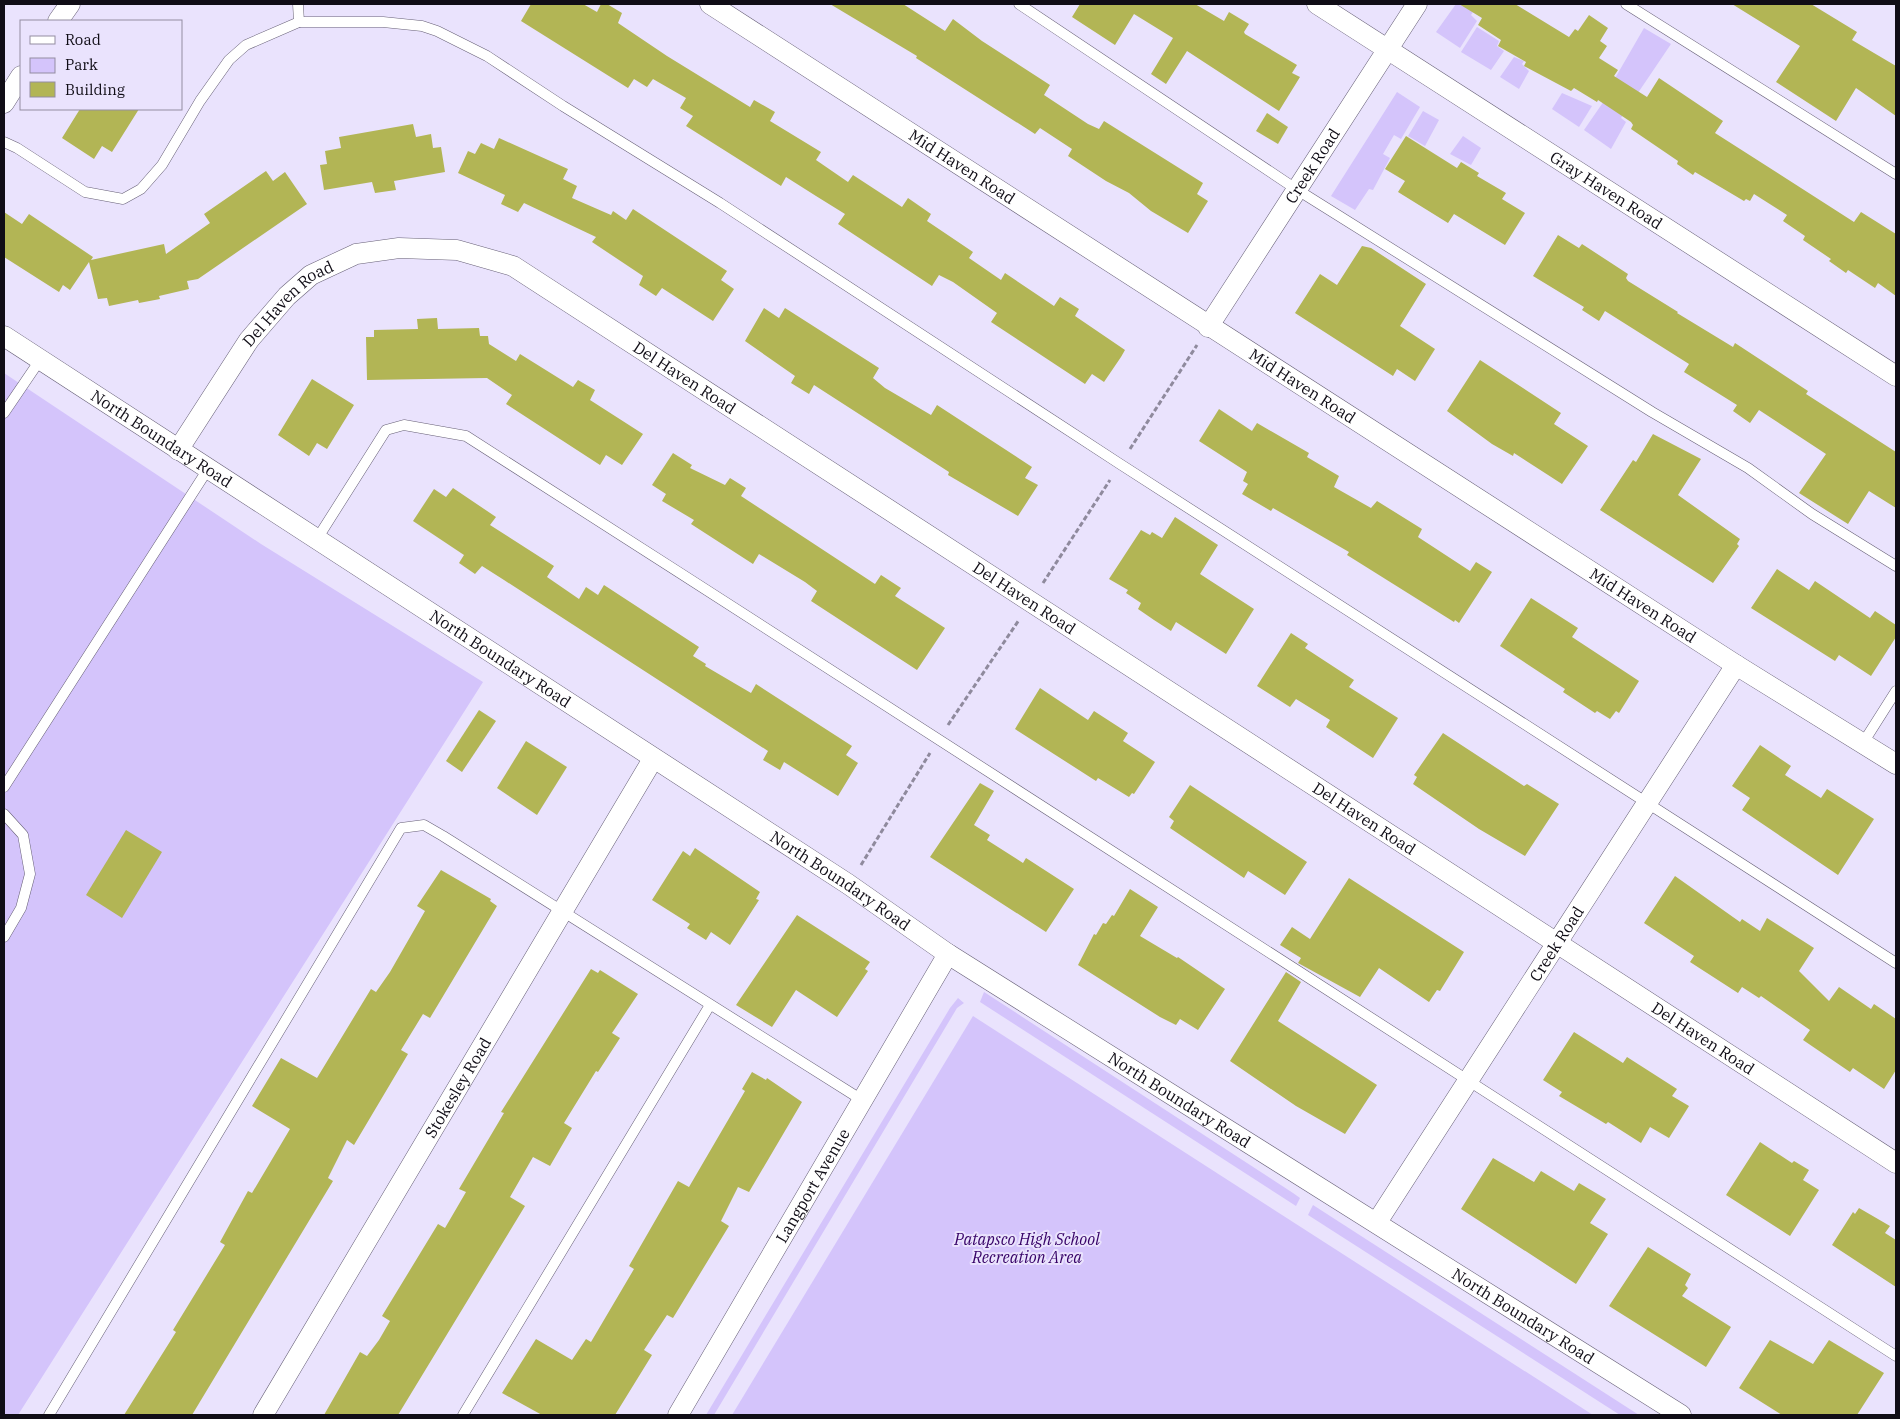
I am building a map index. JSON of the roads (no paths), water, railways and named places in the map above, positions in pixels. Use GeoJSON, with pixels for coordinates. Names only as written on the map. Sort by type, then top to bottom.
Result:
{"type":"FeatureCollection","features":[{"type":"Feature","properties":{"kind":"street"},"geometry":{"type":"LineString","coordinates":[[59,20],[70,4]]}},
{"type":"Feature","properties":{"kind":"street","name":"Mid Haven Road"},"geometry":{"type":"LineString","coordinates":[[710,4],[1208,327],[1736,665],[1896,764]]}},
{"type":"Feature","properties":{"kind":"street","name":"Gray Haven Road"},"geometry":{"type":"LineString","coordinates":[[1317,4],[1896,376]]}},
{"type":"Feature","properties":{"kind":"street","name":"Creek Road"},"geometry":{"type":"LineString","coordinates":[[1208,327],[1417,4]]}},
{"type":"Feature","properties":{"kind":"street"},"geometry":{"type":"LineString","coordinates":[[4,103],[20,78]]}},
{"type":"Feature","properties":{"kind":"street","name":"Del Haven Road"},"geometry":{"type":"LineString","coordinates":[[178,450],[249,340],[287,296],[311,275],[356,254],[398,248],[457,250],[513,266],[1896,1163]]}},
{"type":"Feature","properties":{"kind":"street","name":"North Boundary Road"},"geometry":{"type":"LineString","coordinates":[[4,336],[848,884],[948,954],[1377,1222],[1681,1415]]}},
{"type":"Feature","properties":{"kind":"street","name":"Creek Road"},"geometry":{"type":"LineString","coordinates":[[1377,1222],[1736,665]]}},
{"type":"Feature","properties":{"kind":"street","name":"Stokesley Road"},"geometry":{"type":"LineString","coordinates":[[263,1415],[653,759]]}},
{"type":"Feature","properties":{"kind":"street","name":"Langport Avenue"},"geometry":{"type":"LineString","coordinates":[[678,1415],[948,954]]}},
{"type":"Feature","properties":{"kind":"lane"},"geometry":{"type":"LineString","coordinates":[[298,4],[299,22]]}},
{"type":"Feature","properties":{"kind":"lane"},"geometry":{"type":"LineString","coordinates":[[1019,4],[1296,189],[1652,412],[1748,468],[1812,514],[1896,566]]}},
{"type":"Feature","properties":{"kind":"lane"},"geometry":{"type":"LineString","coordinates":[[1626,4],[1896,174]]}},
{"type":"Feature","properties":{"kind":"lane"},"geometry":{"type":"LineString","coordinates":[[4,142],[17,148],[85,192],[122,199],[142,189],[162,165],[200,101],[228,60],[246,45],[299,22],[382,22],[422,26],[437,31],[487,56],[563,106],[720,203],[1896,963]]}},
{"type":"Feature","properties":{"kind":"lane"},"geometry":{"type":"LineString","coordinates":[[4,412],[40,360]]}},
{"type":"Feature","properties":{"kind":"lane"},"geometry":{"type":"LineString","coordinates":[[317,539],[386,430],[404,425],[466,436],[940,738],[1467,1081],[1896,1356]]}},
{"type":"Feature","properties":{"kind":"lane"},"geometry":{"type":"LineString","coordinates":[[4,787],[208,469]]}},
{"type":"Feature","properties":{"kind":"lane"},"geometry":{"type":"LineString","coordinates":[[1864,743],[1896,691]]}},
{"type":"Feature","properties":{"kind":"lane"},"geometry":{"type":"LineString","coordinates":[[4,814],[23,835],[30,874],[21,908],[4,937]]}},
{"type":"Feature","properties":{"kind":"lane"},"geometry":{"type":"LineString","coordinates":[[49,1415],[401,828],[424,825],[862,1100]]}},
{"type":"Feature","properties":{"kind":"lane"},"geometry":{"type":"LineString","coordinates":[[463,1415],[710,1005]]}},
{"type":"Feature","properties":{"kind":"park label","name":"Patapsco High School Recreation Area"},"geometry":{"type":"Point","coordinates":[1027,1248]}}]}
